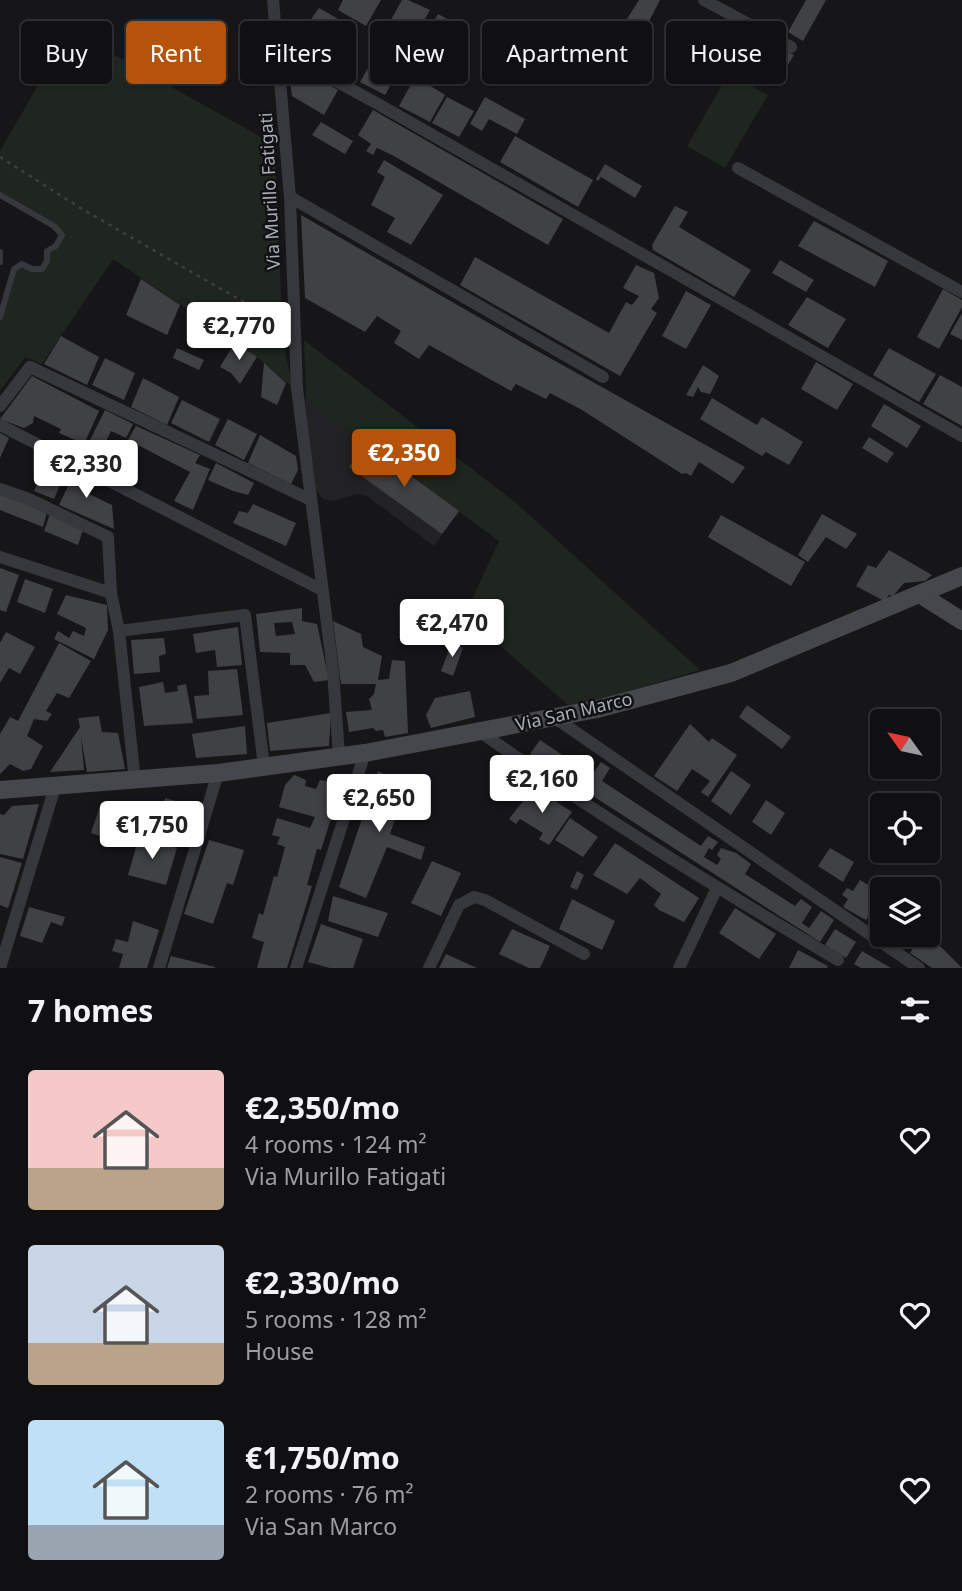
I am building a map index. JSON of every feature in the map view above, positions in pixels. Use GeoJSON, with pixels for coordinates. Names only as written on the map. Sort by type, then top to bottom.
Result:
{"type":"FeatureCollection","features":[{"type":"Feature","properties":{"kind":"main road","name":"Via San Marco"},"geometry":{"type":"LineString","coordinates":[[0,790],[218,773],[365,753],[555,718],[731,673],[962,576]]}},
{"type":"Feature","properties":{"kind":"main road"},"geometry":{"type":"LineString","coordinates":[[921,594],[962,621]]}},
{"type":"Feature","properties":{"kind":"street","name":"Via Murillo Fatigati"},"geometry":{"type":"LineString","coordinates":[[273,0],[276,21]]}},
{"type":"Feature","properties":{"kind":"street"},"geometry":{"type":"LineString","coordinates":[[705,0],[790,47]]}},
{"type":"Feature","properties":{"kind":"street","name":"Via Murillo Fatigati"},"geometry":{"type":"LineString","coordinates":[[282,84],[290,197],[297,388],[309,499],[333,671],[339,756]]}},
{"type":"Feature","properties":{"kind":"street"},"geometry":{"type":"LineString","coordinates":[[341,84],[962,436]]}},
{"type":"Feature","properties":{"kind":"street"},"geometry":{"type":"LineString","coordinates":[[738,168],[962,292]]}},
{"type":"Feature","properties":{"kind":"street"},"geometry":{"type":"LineString","coordinates":[[290,197],[603,377]]}},
{"type":"Feature","properties":{"kind":"street"},"geometry":{"type":"LineString","coordinates":[[0,406],[30,367],[309,499]]}},
{"type":"Feature","properties":{"kind":"street"},"geometry":{"type":"LineString","coordinates":[[0,425],[322,590]]}},
{"type":"Feature","properties":{"kind":"street"},"geometry":{"type":"LineString","coordinates":[[0,489],[29,499],[108,537],[111,593],[119,631],[135,780]]}},
{"type":"Feature","properties":{"kind":"street"},"geometry":{"type":"LineString","coordinates":[[0,557],[111,593]]}},
{"type":"Feature","properties":{"kind":"street"},"geometry":{"type":"LineString","coordinates":[[119,631],[245,615],[264,766]]}},
{"type":"Feature","properties":{"kind":"street"},"geometry":{"type":"LineString","coordinates":[[555,718],[919,968]]}},
{"type":"Feature","properties":{"kind":"street"},"geometry":{"type":"LineString","coordinates":[[481,733],[717,888],[838,960]]}},
{"type":"Feature","properties":{"kind":"street"},"geometry":{"type":"LineString","coordinates":[[296,968],[365,753]]}},
{"type":"Feature","properties":{"kind":"street"},"geometry":{"type":"LineString","coordinates":[[159,968],[218,773]]}},
{"type":"Feature","properties":{"kind":"street"},"geometry":{"type":"LineString","coordinates":[[0,968],[55,787]]}},
{"type":"Feature","properties":{"kind":"street"},"geometry":{"type":"LineString","coordinates":[[679,968],[717,888]]}},
{"type":"Feature","properties":{"kind":"street"},"geometry":{"type":"LineString","coordinates":[[429,968],[459,905],[474,897],[485,900],[584,954]]}},
{"type":"Feature","properties":{"kind":"lane"},"geometry":{"type":"LineString","coordinates":[[0,195],[54,226],[62,234],[56,246],[47,251],[47,261],[42,269],[32,269],[23,264],[14,269],[0,317]]}},
{"type":"Feature","properties":{"kind":"lane"},"geometry":{"type":"LineString","coordinates":[[0,252],[0,262]]}},
{"type":"Feature","properties":{"kind":"path"},"geometry":{"type":"LineString","coordinates":[[0,157],[82,209],[294,331]]}},
{"type":"Feature","properties":{"kind":"shaded area"},"geometry":{"type":"Polygon","coordinates":[[[112,54],[126,61],[126,84],[166,84],[275,145],[283,342],[293,388],[257,357],[113,259],[42,364],[25,357],[0,391],[0,317],[14,269],[22,264],[42,269],[47,251],[61,240],[55,227],[0,195],[0,151],[39,84],[112,84],[112,54]]]}},
{"type":"Feature","properties":{"kind":"shaded area"},"geometry":{"type":"Polygon","coordinates":[[[723,84],[748,84],[768,95],[725,168],[687,146],[723,84]]]}},
{"type":"Feature","properties":{"kind":"shaded area"},"geometry":{"type":"Polygon","coordinates":[[[304,340],[515,502],[700,670],[599,700],[568,705],[465,615],[499,541],[306,399],[304,340]]]}},
{"type":"Feature","properties":{"kind":"shaded area"},"geometry":{"type":"Polygon","coordinates":[[[305,398],[459,511],[434,546],[367,496],[357,494],[334,501],[323,499],[314,488],[305,398]]]}},
{"type":"Feature","properties":{"kind":"building"},"geometry":{"type":"Polygon","coordinates":[[[343,0],[381,0],[366,26],[338,10],[343,0]]]}},
{"type":"Feature","properties":{"kind":"building"},"geometry":{"type":"Polygon","coordinates":[[[402,0],[430,10],[424,21],[390,21],[402,0]]]}},
{"type":"Feature","properties":{"kind":"building"},"geometry":{"type":"Polygon","coordinates":[[[639,0],[660,0],[649,21],[627,19],[639,0]]]}},
{"type":"Feature","properties":{"kind":"building"},"geometry":{"type":"Polygon","coordinates":[[[806,0],[826,0],[803,41],[788,32],[806,0]]]}},
{"type":"Feature","properties":{"kind":"building"},"geometry":{"type":"Polygon","coordinates":[[[319,8],[342,21],[310,21],[319,8]]]}},
{"type":"Feature","properties":{"kind":"building"},"geometry":{"type":"Polygon","coordinates":[[[438,14],[449,20],[448,21],[434,21],[438,14]]]}},
{"type":"Feature","properties":{"kind":"building"},"geometry":{"type":"Polygon","coordinates":[[[786,51],[794,55],[786,68],[786,51]]]}},
{"type":"Feature","properties":{"kind":"building"},"geometry":{"type":"Polygon","coordinates":[[[370,65],[370,84],[391,84],[385,95],[360,82],[370,65]]]}},
{"type":"Feature","properties":{"kind":"building"},"geometry":{"type":"Polygon","coordinates":[[[290,84],[327,84],[338,90],[324,115],[292,96],[290,84]]]}},
{"type":"Feature","properties":{"kind":"building"},"geometry":{"type":"Polygon","coordinates":[[[411,84],[427,84],[445,95],[430,122],[399,106],[411,84]]]}},
{"type":"Feature","properties":{"kind":"building"},"geometry":{"type":"Polygon","coordinates":[[[447,97],[474,111],[459,137],[432,123],[447,97]]]}},
{"type":"Feature","properties":{"kind":"building"},"geometry":{"type":"Polygon","coordinates":[[[485,97],[525,119],[517,134],[489,119],[482,131],[470,124],[485,97]]]}},
{"type":"Feature","properties":{"kind":"building"},"geometry":{"type":"Polygon","coordinates":[[[373,110],[563,219],[548,245],[392,155],[377,148],[373,155],[366,151],[371,144],[358,135],[373,110]]]}},
{"type":"Feature","properties":{"kind":"building"},"geometry":{"type":"Polygon","coordinates":[[[321,122],[353,141],[345,154],[312,135],[321,122]]]}},
{"type":"Feature","properties":{"kind":"building"},"geometry":{"type":"Polygon","coordinates":[[[515,136],[593,180],[578,207],[500,162],[515,136]]]}},
{"type":"Feature","properties":{"kind":"building"},"geometry":{"type":"Polygon","coordinates":[[[384,160],[443,195],[411,245],[387,232],[395,218],[371,205],[385,177],[377,172],[384,160]]]}},
{"type":"Feature","properties":{"kind":"building"},"geometry":{"type":"Polygon","coordinates":[[[605,164],[642,186],[635,198],[601,177],[598,181],[596,179],[605,164]]]}},
{"type":"Feature","properties":{"kind":"building"},"geometry":{"type":"Polygon","coordinates":[[[675,206],[688,212],[679,227],[751,270],[734,297],[653,250],[652,245],[675,206]]]}},
{"type":"Feature","properties":{"kind":"building"},"geometry":{"type":"Polygon","coordinates":[[[301,215],[745,467],[733,484],[699,462],[691,476],[682,474],[582,410],[550,393],[546,399],[516,384],[511,391],[429,345],[419,359],[394,343],[401,331],[377,316],[365,332],[305,298],[301,215]]]}},
{"type":"Feature","properties":{"kind":"building"},"geometry":{"type":"Polygon","coordinates":[[[814,221],[888,261],[875,287],[798,246],[814,221]]]}},
{"type":"Feature","properties":{"kind":"building"},"geometry":{"type":"Polygon","coordinates":[[[475,257],[609,333],[626,302],[632,305],[639,296],[623,288],[636,265],[654,273],[659,298],[651,309],[657,313],[620,376],[460,285],[475,257]]]}},
{"type":"Feature","properties":{"kind":"building"},"geometry":{"type":"Polygon","coordinates":[[[780,260],[814,280],[806,292],[772,273],[780,260]]]}},
{"type":"Feature","properties":{"kind":"building"},"geometry":{"type":"Polygon","coordinates":[[[141,279],[180,305],[167,335],[126,315],[141,279]]]}},
{"type":"Feature","properties":{"kind":"building"},"geometry":{"type":"Polygon","coordinates":[[[943,289],[962,300],[962,307],[939,349],[917,337],[943,289]]]}},
{"type":"Feature","properties":{"kind":"building"},"geometry":{"type":"Polygon","coordinates":[[[686,291],[711,305],[686,349],[662,336],[686,291]]]}},
{"type":"Feature","properties":{"kind":"building"},"geometry":{"type":"Polygon","coordinates":[[[807,297],[846,319],[828,348],[788,325],[807,297]]]}},
{"type":"Feature","properties":{"kind":"building"},"geometry":{"type":"Polygon","coordinates":[[[962,313],[962,340],[950,334],[962,313]]]}},
{"type":"Feature","properties":{"kind":"building"},"geometry":{"type":"Polygon","coordinates":[[[61,336],[99,357],[87,385],[44,364],[61,336]]]}},
{"type":"Feature","properties":{"kind":"building"},"geometry":{"type":"Polygon","coordinates":[[[235,342],[257,357],[240,384],[231,373],[220,367],[235,342]]]}},
{"type":"Feature","properties":{"kind":"building"},"geometry":{"type":"Polygon","coordinates":[[[177,348],[204,360],[199,370],[173,358],[177,348]]]}},
{"type":"Feature","properties":{"kind":"building"},"geometry":{"type":"Polygon","coordinates":[[[889,348],[936,374],[919,402],[873,375],[889,348]]]}},
{"type":"Feature","properties":{"kind":"building"},"geometry":{"type":"Polygon","coordinates":[[[105,358],[135,373],[124,400],[92,385],[105,358]]]}},
{"type":"Feature","properties":{"kind":"building"},"geometry":{"type":"Polygon","coordinates":[[[816,362],[853,384],[837,410],[801,389],[816,362]]]}},
{"type":"Feature","properties":{"kind":"building"},"geometry":{"type":"Polygon","coordinates":[[[264,363],[286,383],[277,405],[261,397],[264,363]]]}},
{"type":"Feature","properties":{"kind":"building"},"geometry":{"type":"Polygon","coordinates":[[[703,365],[719,376],[710,394],[701,392],[698,387],[693,397],[686,395],[703,365]]]}},
{"type":"Feature","properties":{"kind":"building"},"geometry":{"type":"Polygon","coordinates":[[[940,375],[962,387],[962,426],[923,404],[940,375]]]}},
{"type":"Feature","properties":{"kind":"building"},"geometry":{"type":"Polygon","coordinates":[[[32,376],[99,411],[84,444],[59,433],[61,429],[34,416],[33,423],[24,428],[0,419],[32,376]]]}},
{"type":"Feature","properties":{"kind":"building"},"geometry":{"type":"Polygon","coordinates":[[[143,378],[179,397],[167,425],[131,407],[143,378]]]}},
{"type":"Feature","properties":{"kind":"building"},"geometry":{"type":"Polygon","coordinates":[[[712,398],[757,425],[762,417],[803,442],[789,465],[766,452],[762,456],[700,419],[712,398]]]}},
{"type":"Feature","properties":{"kind":"building"},"geometry":{"type":"Polygon","coordinates":[[[182,400],[220,419],[209,442],[171,423],[182,400]]]}},
{"type":"Feature","properties":{"kind":"building"},"geometry":{"type":"Polygon","coordinates":[[[884,404],[921,426],[907,448],[871,426],[884,404]]]}},
{"type":"Feature","properties":{"kind":"building"},"geometry":{"type":"Polygon","coordinates":[[[105,410],[133,424],[126,438],[111,431],[95,464],[81,458],[105,410]]]}},
{"type":"Feature","properties":{"kind":"building"},"geometry":{"type":"Polygon","coordinates":[[[228,419],[257,434],[244,460],[215,445],[228,419]]]}},
{"type":"Feature","properties":{"kind":"building"},"geometry":{"type":"Polygon","coordinates":[[[136,426],[200,455],[195,463],[210,469],[193,510],[174,501],[190,472],[128,440],[136,426]]]}},
{"type":"Feature","properties":{"kind":"building"},"geometry":{"type":"Polygon","coordinates":[[[0,433],[9,438],[0,458],[0,433]]]}},
{"type":"Feature","properties":{"kind":"building"},"geometry":{"type":"Polygon","coordinates":[[[260,435],[296,456],[298,470],[291,484],[248,463],[260,435]]]}},
{"type":"Feature","properties":{"kind":"building"},"geometry":{"type":"Polygon","coordinates":[[[869,437],[894,453],[887,463],[862,448],[869,437]]]}},
{"type":"Feature","properties":{"kind":"building"},"geometry":{"type":"Polygon","coordinates":[[[366,443],[459,511],[442,534],[349,467],[366,443]]]}},
{"type":"Feature","properties":{"kind":"building"},"geometry":{"type":"Polygon","coordinates":[[[50,454],[69,464],[54,499],[34,491],[50,454]]]}},
{"type":"Feature","properties":{"kind":"building"},"geometry":{"type":"Polygon","coordinates":[[[216,463],[254,483],[248,495],[208,480],[216,463]]]}},
{"type":"Feature","properties":{"kind":"building"},"geometry":{"type":"Polygon","coordinates":[[[78,465],[91,474],[85,492],[112,505],[114,529],[59,505],[78,465]]]}},
{"type":"Feature","properties":{"kind":"building"},"geometry":{"type":"Polygon","coordinates":[[[0,494],[47,512],[43,527],[0,510],[0,494]]]}},
{"type":"Feature","properties":{"kind":"building"},"geometry":{"type":"Polygon","coordinates":[[[253,504],[296,523],[286,546],[233,523],[239,511],[248,513],[253,504]]]}},
{"type":"Feature","properties":{"kind":"building"},"geometry":{"type":"Polygon","coordinates":[[[50,514],[83,530],[78,545],[44,531],[50,514]]]}},
{"type":"Feature","properties":{"kind":"building"},"geometry":{"type":"Polygon","coordinates":[[[822,514],[857,534],[846,549],[826,537],[808,562],[798,555],[822,514]]]}},
{"type":"Feature","properties":{"kind":"building"},"geometry":{"type":"Polygon","coordinates":[[[721,515],[805,562],[791,586],[708,537],[721,515]]]}},
{"type":"Feature","properties":{"kind":"building"},"geometry":{"type":"Polygon","coordinates":[[[889,550],[932,575],[925,581],[904,583],[893,596],[889,595],[884,601],[856,586],[868,565],[876,568],[889,550]]]}},
{"type":"Feature","properties":{"kind":"building"},"geometry":{"type":"Polygon","coordinates":[[[0,568],[19,575],[6,612],[0,610],[0,568]]]}},
{"type":"Feature","properties":{"kind":"building"},"geometry":{"type":"Polygon","coordinates":[[[25,579],[53,589],[45,613],[17,602],[25,579]]]}},
{"type":"Feature","properties":{"kind":"building"},"geometry":{"type":"Polygon","coordinates":[[[66,595],[107,605],[108,630],[94,659],[54,639],[58,631],[69,638],[73,631],[84,636],[86,628],[57,614],[66,595]]]}},
{"type":"Feature","properties":{"kind":"building"},"geometry":{"type":"Polygon","coordinates":[[[302,608],[302,621],[317,624],[329,680],[314,682],[305,665],[290,665],[290,653],[260,652],[256,614],[302,608]],[[292,622],[274,623],[276,636],[295,634],[292,622]]]}},
{"type":"Feature","properties":{"kind":"building"},"geometry":{"type":"Polygon","coordinates":[[[333,621],[361,634],[363,647],[382,656],[378,680],[389,679],[392,660],[405,661],[408,733],[385,737],[383,730],[376,731],[373,728],[349,732],[346,712],[372,710],[369,699],[374,694],[376,684],[341,684],[333,621]]]}},
{"type":"Feature","properties":{"kind":"building"},"geometry":{"type":"Polygon","coordinates":[[[238,627],[242,665],[217,667],[215,650],[196,653],[193,634],[238,627]]]}},
{"type":"Feature","properties":{"kind":"building"},"geometry":{"type":"Polygon","coordinates":[[[6,632],[35,647],[20,674],[9,668],[0,683],[0,643],[6,632]]]}},
{"type":"Feature","properties":{"kind":"building"},"geometry":{"type":"Polygon","coordinates":[[[164,638],[166,654],[159,656],[160,672],[134,674],[131,640],[164,638]]]}},
{"type":"Feature","properties":{"kind":"building"},"geometry":{"type":"Polygon","coordinates":[[[452,642],[463,648],[453,676],[441,671],[452,642]]]}},
{"type":"Feature","properties":{"kind":"building"},"geometry":{"type":"Polygon","coordinates":[[[59,643],[91,661],[69,698],[57,693],[46,711],[52,714],[47,721],[34,719],[27,736],[43,746],[31,769],[23,771],[10,764],[0,774],[0,734],[10,717],[18,721],[59,643]]]}},
{"type":"Feature","properties":{"kind":"building"},"geometry":{"type":"Polygon","coordinates":[[[237,669],[243,715],[197,719],[194,696],[209,695],[208,671],[237,669]]]}},
{"type":"Feature","properties":{"kind":"building"},"geometry":{"type":"Polygon","coordinates":[[[163,682],[165,693],[178,691],[177,686],[186,684],[193,723],[144,726],[139,687],[163,682]]]}},
{"type":"Feature","properties":{"kind":"building"},"geometry":{"type":"Polygon","coordinates":[[[470,691],[475,717],[431,728],[426,715],[435,698],[470,691]]]}},
{"type":"Feature","properties":{"kind":"building"},"geometry":{"type":"Polygon","coordinates":[[[747,705],[791,737],[782,749],[739,717],[747,705]]]}},
{"type":"Feature","properties":{"kind":"building"},"geometry":{"type":"Polygon","coordinates":[[[331,713],[329,746],[270,751],[267,723],[331,713]]]}},
{"type":"Feature","properties":{"kind":"building"},"geometry":{"type":"Polygon","coordinates":[[[99,716],[102,732],[118,733],[125,769],[87,772],[81,737],[84,770],[50,772],[80,727],[78,718],[99,716]]]}},
{"type":"Feature","properties":{"kind":"building"},"geometry":{"type":"Polygon","coordinates":[[[690,724],[709,742],[712,738],[737,755],[708,797],[701,792],[710,781],[692,769],[677,791],[654,776],[690,724]]]}},
{"type":"Feature","properties":{"kind":"building"},"geometry":{"type":"Polygon","coordinates":[[[245,726],[247,754],[196,758],[192,734],[245,726]]]}},
{"type":"Feature","properties":{"kind":"building"},"geometry":{"type":"Polygon","coordinates":[[[540,740],[570,760],[560,774],[530,754],[540,740]]]}},
{"type":"Feature","properties":{"kind":"building"},"geometry":{"type":"Polygon","coordinates":[[[601,762],[610,768],[602,781],[701,846],[708,836],[718,842],[712,850],[709,848],[704,857],[717,865],[721,859],[717,855],[721,848],[736,853],[751,864],[745,874],[795,906],[801,899],[812,907],[802,923],[809,928],[821,911],[834,920],[820,942],[582,789],[601,762]]]}},
{"type":"Feature","properties":{"kind":"building"},"geometry":{"type":"Polygon","coordinates":[[[378,771],[425,795],[420,806],[402,799],[390,834],[425,847],[421,860],[387,847],[366,898],[339,887],[378,771]]]}},
{"type":"Feature","properties":{"kind":"building"},"geometry":{"type":"Polygon","coordinates":[[[731,771],[751,785],[731,815],[711,801],[731,771]]]}},
{"type":"Feature","properties":{"kind":"building"},"geometry":{"type":"Polygon","coordinates":[[[294,775],[306,780],[305,786],[316,789],[320,780],[342,784],[321,850],[317,849],[307,885],[312,886],[287,968],[257,968],[264,942],[252,938],[259,913],[263,915],[274,876],[277,877],[285,847],[277,844],[280,837],[272,835],[277,818],[310,828],[315,817],[279,807],[285,785],[294,775]]]}},
{"type":"Feature","properties":{"kind":"building"},"geometry":{"type":"Polygon","coordinates":[[[534,787],[572,812],[549,845],[539,839],[543,833],[520,819],[516,824],[509,819],[534,787]]]}},
{"type":"Feature","properties":{"kind":"building"},"geometry":{"type":"Polygon","coordinates":[[[165,798],[190,805],[182,828],[187,831],[183,838],[155,831],[165,798]]]}},
{"type":"Feature","properties":{"kind":"building"},"geometry":{"type":"Polygon","coordinates":[[[766,800],[785,813],[771,835],[752,822],[766,800]]]}},
{"type":"Feature","properties":{"kind":"building"},"geometry":{"type":"Polygon","coordinates":[[[101,803],[137,815],[128,845],[91,833],[101,803]]]}},
{"type":"Feature","properties":{"kind":"building"},"geometry":{"type":"Polygon","coordinates":[[[39,804],[23,859],[0,854],[0,814],[4,815],[12,806],[39,804]]]}},
{"type":"Feature","properties":{"kind":"building"},"geometry":{"type":"Polygon","coordinates":[[[570,818],[598,837],[583,857],[555,840],[570,818]]]}},
{"type":"Feature","properties":{"kind":"building"},"geometry":{"type":"Polygon","coordinates":[[[139,837],[177,848],[166,885],[128,875],[139,837]]]}},
{"type":"Feature","properties":{"kind":"building"},"geometry":{"type":"Polygon","coordinates":[[[209,840],[244,850],[233,885],[227,883],[213,924],[184,914],[209,840]]]}},
{"type":"Feature","properties":{"kind":"building"},"geometry":{"type":"Polygon","coordinates":[[[615,843],[699,898],[684,922],[654,905],[661,894],[640,878],[627,894],[593,875],[615,843]]]}},
{"type":"Feature","properties":{"kind":"building"},"geometry":{"type":"Polygon","coordinates":[[[830,848],[854,862],[843,882],[818,866],[830,848]]]}},
{"type":"Feature","properties":{"kind":"building"},"geometry":{"type":"Polygon","coordinates":[[[0,857],[22,863],[8,908],[0,905],[0,857]]]}},
{"type":"Feature","properties":{"kind":"building"},"geometry":{"type":"Polygon","coordinates":[[[432,861],[461,873],[441,916],[411,903],[432,861]]]}},
{"type":"Feature","properties":{"kind":"building"},"geometry":{"type":"Polygon","coordinates":[[[577,871],[584,875],[577,890],[570,887],[577,871]]]}},
{"type":"Feature","properties":{"kind":"building"},"geometry":{"type":"Polygon","coordinates":[[[860,880],[870,886],[870,913],[866,920],[843,907],[848,899],[842,895],[847,888],[853,891],[860,880]]]}},
{"type":"Feature","properties":{"kind":"building"},"geometry":{"type":"Polygon","coordinates":[[[333,896],[388,913],[378,937],[328,921],[333,896]]]}},
{"type":"Feature","properties":{"kind":"building"},"geometry":{"type":"Polygon","coordinates":[[[572,899],[615,921],[602,950],[559,929],[572,899]]]}},
{"type":"Feature","properties":{"kind":"building"},"geometry":{"type":"Polygon","coordinates":[[[29,907],[65,917],[62,926],[51,922],[42,943],[20,936],[29,907]]]}},
{"type":"Feature","properties":{"kind":"building"},"geometry":{"type":"Polygon","coordinates":[[[735,908],[776,934],[759,959],[719,933],[735,908]]]}},
{"type":"Feature","properties":{"kind":"building"},"geometry":{"type":"Polygon","coordinates":[[[133,921],[159,930],[147,968],[119,968],[123,954],[112,951],[116,939],[128,942],[133,921]]]}},
{"type":"Feature","properties":{"kind":"building"},"geometry":{"type":"Polygon","coordinates":[[[321,924],[363,939],[353,968],[330,968],[308,962],[321,924]]]}},
{"type":"Feature","properties":{"kind":"building"},"geometry":{"type":"Polygon","coordinates":[[[512,929],[550,946],[540,968],[529,968],[499,954],[512,929]]]}},
{"type":"Feature","properties":{"kind":"building"},"geometry":{"type":"Polygon","coordinates":[[[835,929],[856,942],[846,958],[825,945],[835,929]]]}},
{"type":"Feature","properties":{"kind":"building"},"geometry":{"type":"Polygon","coordinates":[[[940,946],[962,968],[932,968],[910,953],[913,947],[940,946]]]}},
{"type":"Feature","properties":{"kind":"building"},"geometry":{"type":"Polygon","coordinates":[[[798,950],[828,966],[827,968],[789,968],[798,950]]]}},
{"type":"Feature","properties":{"kind":"building"},"geometry":{"type":"Polygon","coordinates":[[[862,951],[891,968],[861,968],[854,964],[862,951]]]}},
{"type":"Feature","properties":{"kind":"building"},"geometry":{"type":"Polygon","coordinates":[[[446,954],[477,968],[439,968],[446,954]]]}},
{"type":"Feature","properties":{"kind":"building"},"geometry":{"type":"Polygon","coordinates":[[[171,956],[215,967],[215,968],[167,968],[171,956]]]}}]}
